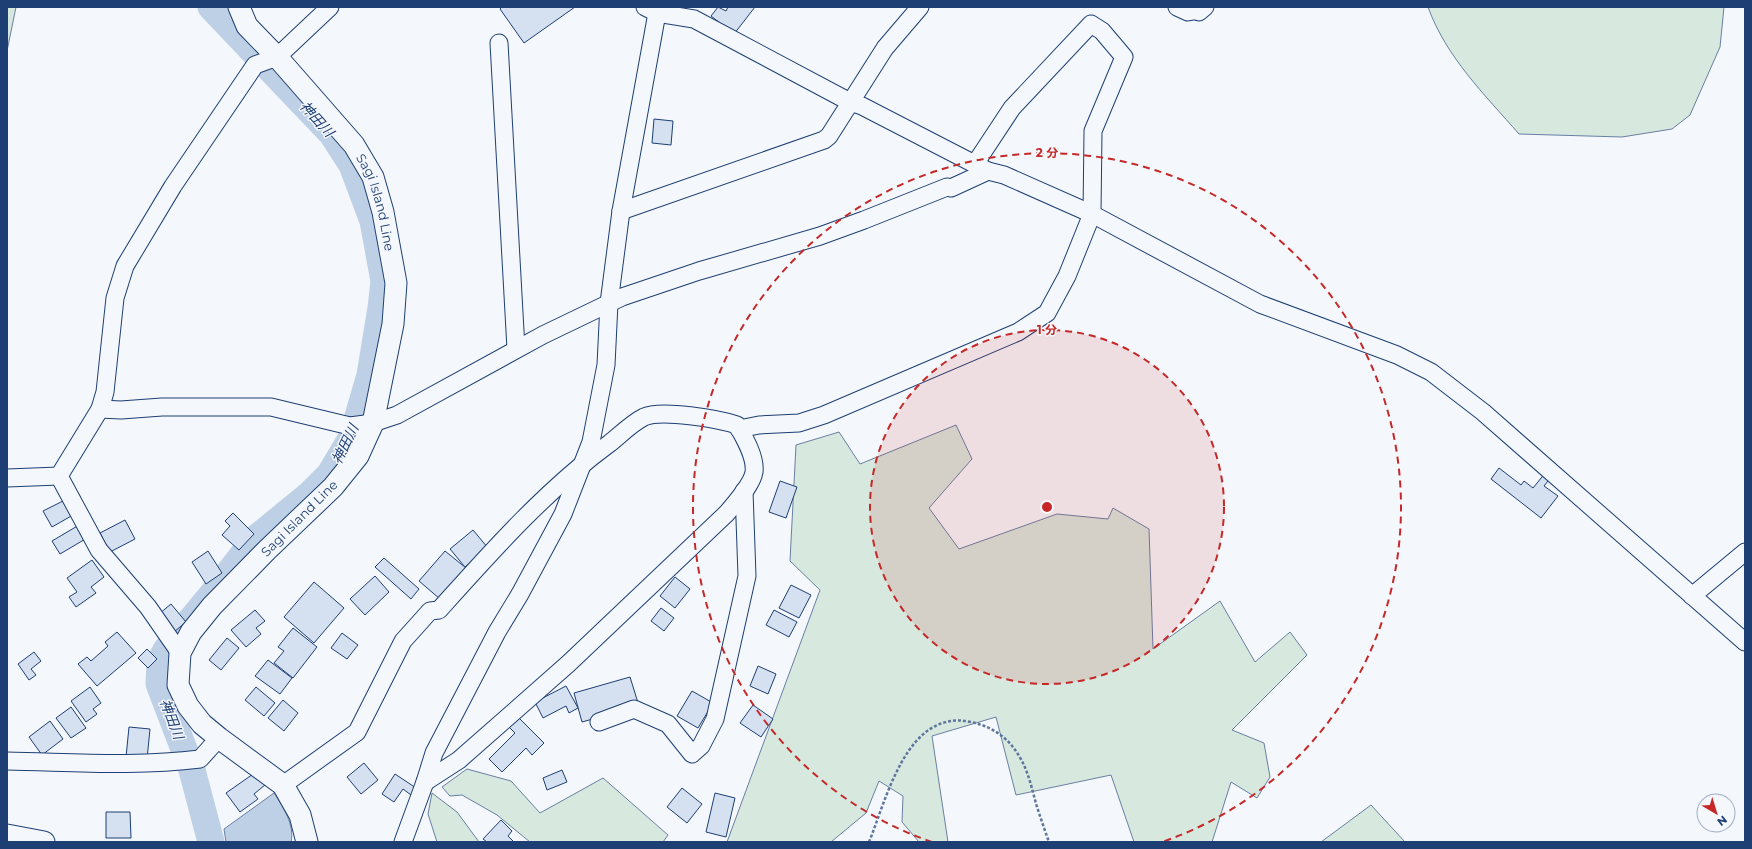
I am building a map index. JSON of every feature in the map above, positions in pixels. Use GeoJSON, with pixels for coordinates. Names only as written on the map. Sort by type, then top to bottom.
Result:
{"type":"FeatureCollection","features":[{"type":"Feature","properties":{"kind":"main road","name":"Sagi Island Line"},"geometry":{"type":"LineString","coordinates":[[239,7],[247,26],[277,57],[354,145],[373,177],[383,212],[396,282],[393,324],[373,423],[358,456],[333,487],[267,550],[212,606],[192,632],[180,653],[178,685],[188,706],[202,724],[282,784],[300,815],[307,842]]}},
{"type":"Feature","properties":{"kind":"main road"},"geometry":{"type":"LineString","coordinates":[[7,835],[44,842]]}},
{"type":"Feature","properties":{"kind":"street"},"geometry":{"type":"LineString","coordinates":[[59,476],[100,409],[105,392],[115,298],[125,266],[173,186],[255,65],[277,57],[330,7]]}},
{"type":"Feature","properties":{"kind":"street"},"geometry":{"type":"LineString","coordinates":[[621,211],[824,140],[829,136],[885,48],[920,7]]}},
{"type":"Feature","properties":{"kind":"street"},"geometry":{"type":"LineString","coordinates":[[1177,7],[1188,12],[1199,10],[1199,12],[1205,7]]}},
{"type":"Feature","properties":{"kind":"street"},"geometry":{"type":"LineString","coordinates":[[403,842],[434,753],[497,632],[520,594],[563,514],[591,442],[606,365],[609,303],[621,211],[654,9],[694,19],[850,102],[862,106],[982,167],[1004,175],[1092,214],[1260,304],[1397,355],[1431,372],[1495,422],[1590,504],[1745,642]]}},
{"type":"Feature","properties":{"kind":"street"},"geometry":{"type":"LineString","coordinates":[[100,409],[121,410],[162,407],[271,407],[350,426],[373,423],[397,416],[516,349],[622,297],[699,271],[820,236],[947,187],[951,188],[982,167],[1012,108],[1091,24],[1102,31],[1124,58],[1093,131],[1092,214],[1067,276],[1047,313],[1018,332],[824,415],[799,423],[759,425],[739,429]]}},
{"type":"Feature","properties":{"kind":"street"},"geometry":{"type":"LineString","coordinates":[[499,43],[516,349]]}},
{"type":"Feature","properties":{"kind":"street"},"geometry":{"type":"LineString","coordinates":[[282,784],[357,732],[403,641],[430,611],[439,610],[511,531],[584,462],[645,417],[670,414],[725,421],[737,425],[749,447],[754,472],[744,491],[727,513],[568,664],[459,760],[425,782]]}},
{"type":"Feature","properties":{"kind":"street"},"geometry":{"type":"LineString","coordinates":[[7,478],[59,476]]}},
{"type":"Feature","properties":{"kind":"street"},"geometry":{"type":"LineString","coordinates":[[59,476],[99,550],[148,607],[180,653]]}},
{"type":"Feature","properties":{"kind":"street"},"geometry":{"type":"LineString","coordinates":[[599,722],[634,709],[668,724],[692,754],[701,746],[715,719],[748,576],[744,491]]}},
{"type":"Feature","properties":{"kind":"street"},"geometry":{"type":"LineString","coordinates":[[1692,596],[1745,552]]}},
{"type":"Feature","properties":{"kind":"street"},"geometry":{"type":"LineString","coordinates":[[7,760],[70,762],[178,762],[200,759],[219,738]]}},
{"type":"Feature","properties":{"kind":"path"},"geometry":{"type":"LineString","coordinates":[[869,842],[906,752],[920,735],[941,723],[962,720],[985,725],[1003,737],[1019,755],[1028,773],[1037,808],[1049,842]]}},
{"type":"Feature","properties":{"kind":"shaded area"},"geometry":{"type":"Polygon","coordinates":[[[7,7],[16,7],[7,51],[7,7]]]}},
{"type":"Feature","properties":{"kind":"shaded area"},"geometry":{"type":"Polygon","coordinates":[[[1428,7],[1724,7],[1720,47],[1690,115],[1672,129],[1622,137],[1519,134],[1480,90],[1456,59],[1445,42],[1428,7]]]}},
{"type":"Feature","properties":{"kind":"shaded area"},"geometry":{"type":"Polygon","coordinates":[[[956,425],[972,459],[929,508],[959,549],[1057,514],[1108,519],[1113,508],[1149,529],[1153,649],[1220,601],[1255,662],[1290,632],[1307,655],[1232,730],[1264,743],[1270,777],[1257,798],[1231,782],[1212,842],[1134,842],[1111,775],[1016,795],[996,717],[932,736],[948,842],[919,842],[902,822],[903,796],[879,781],[866,813],[831,842],[727,842],[820,590],[790,561],[796,445],[839,432],[860,464],[956,425]]]}},
{"type":"Feature","properties":{"kind":"shaded area"},"geometry":{"type":"Polygon","coordinates":[[[467,769],[511,781],[540,813],[603,778],[668,835],[663,842],[530,842],[497,815],[462,795],[450,796],[442,787],[467,769]]]}},
{"type":"Feature","properties":{"kind":"shaded area"},"geometry":{"type":"Polygon","coordinates":[[[432,793],[457,812],[479,842],[437,842],[428,814],[432,793]]]}},
{"type":"Feature","properties":{"kind":"shaded area"},"geometry":{"type":"Polygon","coordinates":[[[1371,805],[1405,842],[1321,842],[1371,805]]]}},
{"type":"Feature","properties":{"kind":"water"},"geometry":{"type":"Polygon","coordinates":[[[274,793],[290,823],[292,836],[291,842],[226,842],[224,829],[274,793]]]}},
{"type":"Feature","properties":{"kind":"building"},"geometry":{"type":"Polygon","coordinates":[[[502,7],[575,7],[524,43],[500,9],[502,7]]]}},
{"type":"Feature","properties":{"kind":"building"},"geometry":{"type":"Polygon","coordinates":[[[718,7],[726,11],[728,7],[755,7],[734,34],[711,16],[718,7]]]}},
{"type":"Feature","properties":{"kind":"building"},"geometry":{"type":"Polygon","coordinates":[[[654,119],[673,121],[671,145],[652,143],[654,119]]]}},
{"type":"Feature","properties":{"kind":"building"},"geometry":{"type":"Polygon","coordinates":[[[1499,468],[1521,485],[1524,481],[1533,488],[1546,472],[1552,476],[1544,486],[1558,496],[1541,518],[1491,479],[1499,468]]]}},
{"type":"Feature","properties":{"kind":"building"},"geometry":{"type":"Polygon","coordinates":[[[780,481],[797,487],[786,518],[769,512],[780,481]]]}},
{"type":"Feature","properties":{"kind":"building"},"geometry":{"type":"Polygon","coordinates":[[[65,500],[73,515],[52,527],[43,511],[65,500]]]}},
{"type":"Feature","properties":{"kind":"building"},"geometry":{"type":"Polygon","coordinates":[[[233,513],[254,534],[239,550],[222,535],[230,526],[225,521],[233,513]]]}},
{"type":"Feature","properties":{"kind":"building"},"geometry":{"type":"Polygon","coordinates":[[[125,520],[135,539],[110,552],[100,533],[125,520]]]}},
{"type":"Feature","properties":{"kind":"building"},"geometry":{"type":"Polygon","coordinates":[[[79,525],[87,538],[60,554],[52,541],[79,525]]]}},
{"type":"Feature","properties":{"kind":"building"},"geometry":{"type":"Polygon","coordinates":[[[473,530],[488,548],[465,567],[450,549],[473,530]]]}},
{"type":"Feature","properties":{"kind":"building"},"geometry":{"type":"Polygon","coordinates":[[[208,551],[222,573],[206,584],[192,562],[208,551]]]}},
{"type":"Feature","properties":{"kind":"building"},"geometry":{"type":"Polygon","coordinates":[[[445,551],[466,568],[440,599],[419,581],[445,551]]]}},
{"type":"Feature","properties":{"kind":"building"},"geometry":{"type":"Polygon","coordinates":[[[384,558],[419,589],[411,599],[375,567],[384,558]]]}},
{"type":"Feature","properties":{"kind":"building"},"geometry":{"type":"Polygon","coordinates":[[[92,560],[104,577],[91,587],[96,593],[76,607],[69,597],[77,592],[67,578],[92,560]]]}},
{"type":"Feature","properties":{"kind":"building"},"geometry":{"type":"Polygon","coordinates":[[[375,576],[389,592],[365,615],[350,599],[375,576]]]}},
{"type":"Feature","properties":{"kind":"building"},"geometry":{"type":"Polygon","coordinates":[[[675,577],[690,589],[675,608],[660,596],[675,577]]]}},
{"type":"Feature","properties":{"kind":"building"},"geometry":{"type":"Polygon","coordinates":[[[314,582],[344,608],[314,643],[284,617],[314,582]]]}},
{"type":"Feature","properties":{"kind":"building"},"geometry":{"type":"Polygon","coordinates":[[[791,585],[811,595],[799,618],[779,608],[791,585]]]}},
{"type":"Feature","properties":{"kind":"building"},"geometry":{"type":"Polygon","coordinates":[[[171,604],[186,622],[174,632],[159,614],[171,604]]]}},
{"type":"Feature","properties":{"kind":"building"},"geometry":{"type":"Polygon","coordinates":[[[661,608],[674,618],[664,631],[651,621],[661,608]]]}},
{"type":"Feature","properties":{"kind":"building"},"geometry":{"type":"Polygon","coordinates":[[[255,610],[265,621],[256,628],[261,634],[246,647],[231,630],[255,610]]]}},
{"type":"Feature","properties":{"kind":"building"},"geometry":{"type":"Polygon","coordinates":[[[774,610],[797,622],[789,637],[766,625],[774,610]]]}},
{"type":"Feature","properties":{"kind":"building"},"geometry":{"type":"Polygon","coordinates":[[[293,628],[317,647],[293,678],[274,663],[284,651],[278,647],[293,628]]]}},
{"type":"Feature","properties":{"kind":"building"},"geometry":{"type":"Polygon","coordinates":[[[117,632],[136,653],[97,686],[78,664],[87,657],[91,661],[108,646],[105,642],[117,632]]]}},
{"type":"Feature","properties":{"kind":"building"},"geometry":{"type":"Polygon","coordinates":[[[342,633],[358,645],[347,659],[331,648],[342,633]]]}},
{"type":"Feature","properties":{"kind":"building"},"geometry":{"type":"Polygon","coordinates":[[[227,638],[239,648],[221,670],[209,660],[227,638]]]}},
{"type":"Feature","properties":{"kind":"building"},"geometry":{"type":"Polygon","coordinates":[[[147,649],[157,659],[148,668],[138,658],[147,649]]]}},
{"type":"Feature","properties":{"kind":"building"},"geometry":{"type":"Polygon","coordinates":[[[34,652],[41,661],[31,669],[36,675],[29,680],[18,664],[34,652]]]}},
{"type":"Feature","properties":{"kind":"building"},"geometry":{"type":"Polygon","coordinates":[[[268,660],[292,678],[280,694],[255,676],[268,660]]]}},
{"type":"Feature","properties":{"kind":"building"},"geometry":{"type":"Polygon","coordinates":[[[758,666],[776,674],[768,694],[750,686],[758,666]]]}},
{"type":"Feature","properties":{"kind":"building"},"geometry":{"type":"Polygon","coordinates":[[[630,677],[639,706],[582,722],[574,693],[630,677]]]}},
{"type":"Feature","properties":{"kind":"building"},"geometry":{"type":"Polygon","coordinates":[[[566,686],[578,708],[569,713],[566,706],[543,718],[535,702],[566,686]]]}},
{"type":"Feature","properties":{"kind":"building"},"geometry":{"type":"Polygon","coordinates":[[[90,687],[101,703],[93,709],[97,714],[86,722],[71,701],[90,687]]]}},
{"type":"Feature","properties":{"kind":"building"},"geometry":{"type":"Polygon","coordinates":[[[256,687],[275,703],[264,716],[245,700],[256,687]]]}},
{"type":"Feature","properties":{"kind":"building"},"geometry":{"type":"Polygon","coordinates":[[[692,691],[713,703],[698,728],[677,716],[692,691]]]}},
{"type":"Feature","properties":{"kind":"building"},"geometry":{"type":"Polygon","coordinates":[[[283,700],[298,713],[284,731],[268,718],[283,700]]]}},
{"type":"Feature","properties":{"kind":"building"},"geometry":{"type":"Polygon","coordinates":[[[753,705],[773,719],[761,737],[740,723],[753,705]]]}},
{"type":"Feature","properties":{"kind":"building"},"geometry":{"type":"Polygon","coordinates":[[[71,707],[86,728],[71,738],[56,718],[71,707]]]}},
{"type":"Feature","properties":{"kind":"building"},"geometry":{"type":"Polygon","coordinates":[[[516,715],[544,743],[532,755],[526,748],[502,772],[489,759],[515,733],[506,724],[516,715]]]}},
{"type":"Feature","properties":{"kind":"building"},"geometry":{"type":"Polygon","coordinates":[[[50,721],[63,739],[42,755],[29,737],[50,721]]]}},
{"type":"Feature","properties":{"kind":"building"},"geometry":{"type":"Polygon","coordinates":[[[129,727],[150,729],[147,759],[126,757],[129,727]]]}},
{"type":"Feature","properties":{"kind":"building"},"geometry":{"type":"Polygon","coordinates":[[[364,763],[378,780],[361,794],[347,777],[364,763]]]}},
{"type":"Feature","properties":{"kind":"building"},"geometry":{"type":"Polygon","coordinates":[[[562,770],[567,782],[547,790],[543,778],[562,770]]]}},
{"type":"Feature","properties":{"kind":"building"},"geometry":{"type":"Polygon","coordinates":[[[256,772],[265,785],[254,794],[258,799],[240,812],[226,793],[256,772]]]}},
{"type":"Feature","properties":{"kind":"building"},"geometry":{"type":"Polygon","coordinates":[[[395,774],[416,788],[411,795],[403,789],[394,802],[382,794],[395,774]]]}},
{"type":"Feature","properties":{"kind":"building"},"geometry":{"type":"Polygon","coordinates":[[[682,788],[702,804],[687,823],[667,807],[682,788]]]}},
{"type":"Feature","properties":{"kind":"building"},"geometry":{"type":"Polygon","coordinates":[[[715,793],[735,798],[726,837],[706,832],[715,793]]]}},
{"type":"Feature","properties":{"kind":"building"},"geometry":{"type":"Polygon","coordinates":[[[106,812],[130,812],[131,838],[106,838],[106,812]]]}},
{"type":"Feature","properties":{"kind":"building"},"geometry":{"type":"Polygon","coordinates":[[[501,820],[512,831],[508,836],[514,842],[487,842],[483,839],[501,820]]]}},
{"type":"Feature","properties":{"kind":"waterway","name":"神田川"},"geometry":{"type":"LineString","coordinates":[[211,7],[332,134],[352,165],[373,221],[384,281],[370,375],[352,437],[330,474],[309,495],[255,539],[166,650],[160,662],[159,684],[192,770],[211,842]]}}]}
